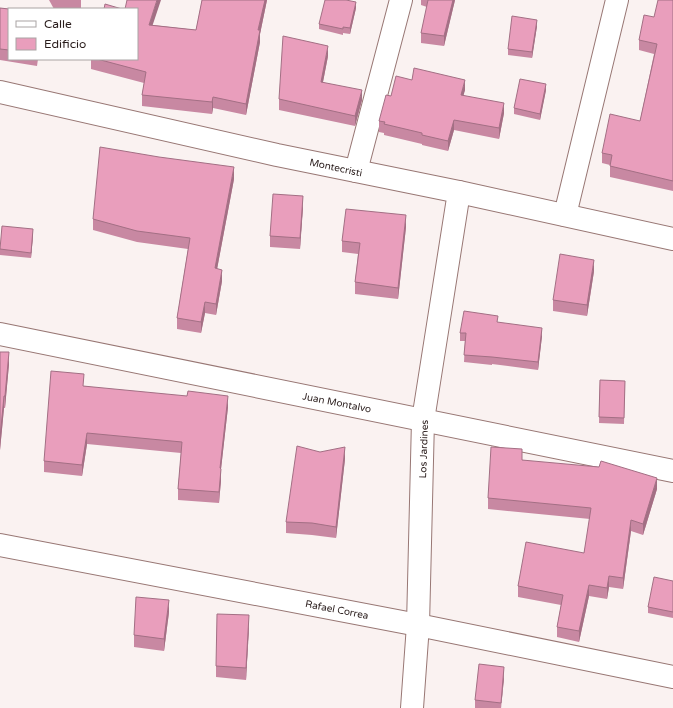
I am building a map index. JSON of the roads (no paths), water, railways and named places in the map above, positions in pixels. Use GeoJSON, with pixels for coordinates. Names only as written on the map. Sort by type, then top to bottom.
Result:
{"type":"FeatureCollection","features":[{"type":"Feature","properties":{"kind":"street"},"geometry":{"type":"LineString","coordinates":[[356,171],[401,0]]}},
{"type":"Feature","properties":{"kind":"street"},"geometry":{"type":"LineString","coordinates":[[565,215],[617,0]]}},
{"type":"Feature","properties":{"kind":"street","name":"Montecristi"},"geometry":{"type":"LineString","coordinates":[[0,92],[270,153],[673,238]]}},
{"type":"Feature","properties":{"kind":"street","name":"Los Jardines"},"geometry":{"type":"LineString","coordinates":[[412,708],[418,625],[423,420],[459,192]]}},
{"type":"Feature","properties":{"kind":"street","name":"Juan Montalvo"},"geometry":{"type":"LineString","coordinates":[[0,334],[673,471]]}},
{"type":"Feature","properties":{"kind":"street","name":"Rafael Correa"},"geometry":{"type":"LineString","coordinates":[[0,545],[418,625],[673,678]]}}]}
